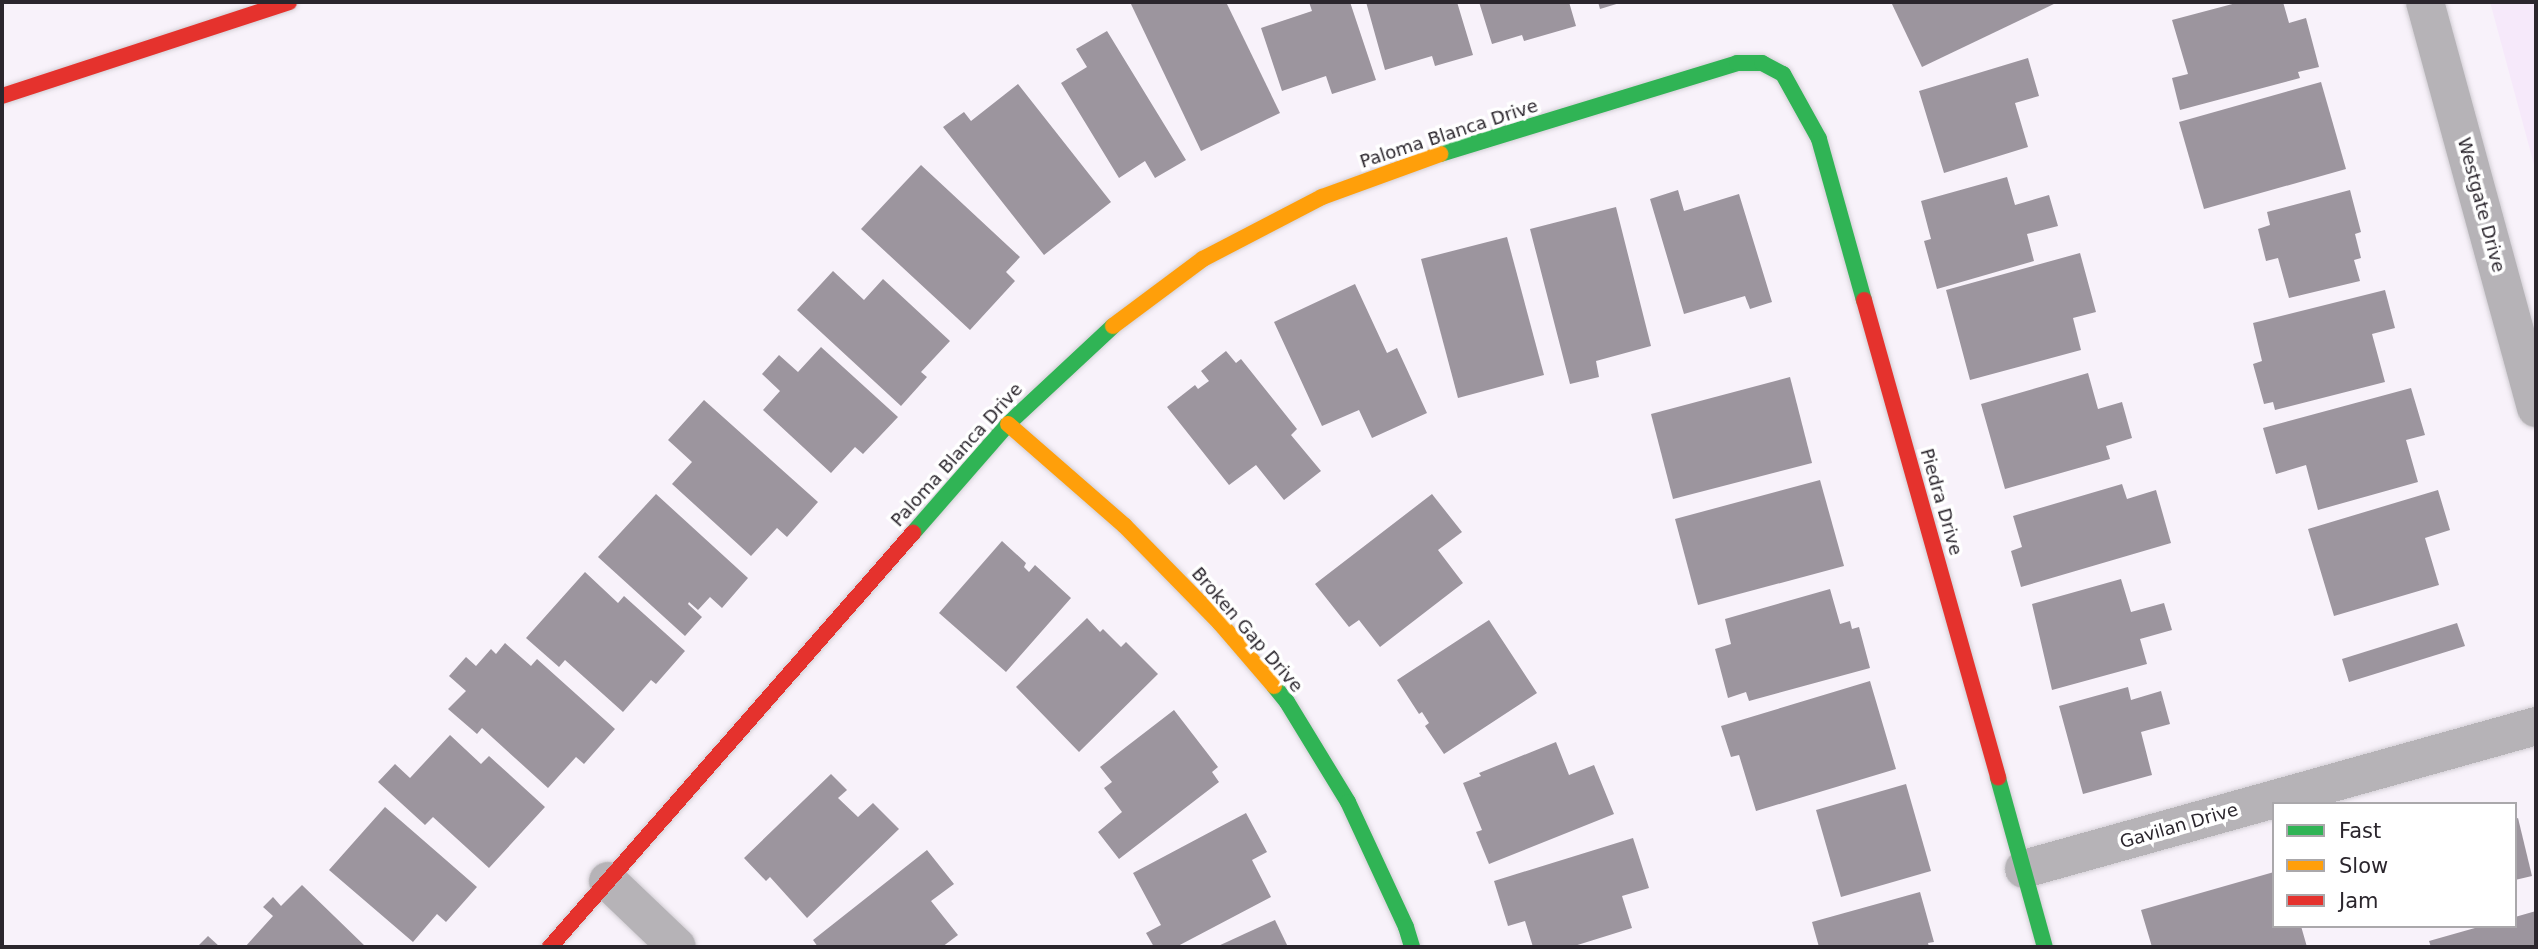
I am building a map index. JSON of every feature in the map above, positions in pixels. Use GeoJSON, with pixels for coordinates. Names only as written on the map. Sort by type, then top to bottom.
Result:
{"type":"FeatureCollection","features":[{"type":"Feature","properties":{"kind":"street"},"geometry":{"type":"LineString","coordinates":[[2,96],[289,2]]}},
{"type":"Feature","properties":{"kind":"street","name":"Westgate Drive"},"geometry":{"type":"LineString","coordinates":[[2426,2],[2536,408]]}},
{"type":"Feature","properties":{"kind":"street","name":"Paloma Blanca Drive"},"geometry":{"type":"LineString","coordinates":[[550,947],[1008,424],[1104,332],[1203,259],[1322,197],[1426,158],[1737,63],[1762,64],[1783,74]]}},
{"type":"Feature","properties":{"kind":"street","name":"Piedra Drive"},"geometry":{"type":"LineString","coordinates":[[1783,74],[1819,139],[2045,947]]}},
{"type":"Feature","properties":{"kind":"street","name":"Broken Gap Drive"},"geometry":{"type":"LineString","coordinates":[[1008,424],[1125,526],[1220,623],[1287,702],[1348,802],[1412,947]]}},
{"type":"Feature","properties":{"kind":"street","name":"Gavilan Drive"},"geometry":{"type":"LineString","coordinates":[[2024,869],[2536,726]]}},
{"type":"Feature","properties":{"kind":"street"},"geometry":{"type":"LineString","coordinates":[[608,881],[677,947]]}},
{"type":"Feature","properties":{"kind":"shaded area"},"geometry":{"type":"Polygon","coordinates":[[[2490,2],[2536,2],[2536,172],[2490,2]]]}},
{"type":"Feature","properties":{"kind":"building"},"geometry":{"type":"Polygon","coordinates":[[[1130,2],[1226,2],[1280,113],[1201,151],[1130,2]]]}},
{"type":"Feature","properties":{"kind":"building"},"geometry":{"type":"Polygon","coordinates":[[[1309,2],[1350,2],[1376,80],[1332,94],[1326,76],[1282,91],[1261,28],[1312,11],[1309,2]]]}},
{"type":"Feature","properties":{"kind":"building"},"geometry":{"type":"Polygon","coordinates":[[[1366,2],[1457,2],[1473,55],[1435,66],[1432,56],[1385,70],[1366,2]]]}},
{"type":"Feature","properties":{"kind":"building"},"geometry":{"type":"Polygon","coordinates":[[[1479,2],[1569,2],[1576,26],[1524,41],[1522,35],[1492,44],[1479,2]]]}},
{"type":"Feature","properties":{"kind":"building"},"geometry":{"type":"Polygon","coordinates":[[[1598,2],[1623,2],[1600,9],[1598,2]]]}},
{"type":"Feature","properties":{"kind":"building"},"geometry":{"type":"Polygon","coordinates":[[[1891,2],[2058,2],[1922,67],[1891,2]]]}},
{"type":"Feature","properties":{"kind":"building"},"geometry":{"type":"Polygon","coordinates":[[[2240,2],[2283,2],[2289,23],[2306,18],[2319,67],[2298,72],[2300,78],[2180,110],[2172,78],[2188,74],[2172,20],[2240,2]]]}},
{"type":"Feature","properties":{"kind":"building"},"geometry":{"type":"Polygon","coordinates":[[[1107,31],[1186,160],[1155,178],[1145,161],[1119,178],[1061,83],[1087,67],[1076,49],[1107,31]]]}},
{"type":"Feature","properties":{"kind":"building"},"geometry":{"type":"Polygon","coordinates":[[[2028,58],[2039,96],[2015,103],[2028,147],[1944,173],[1919,91],[2028,58]]]}},
{"type":"Feature","properties":{"kind":"building"},"geometry":{"type":"Polygon","coordinates":[[[2321,82],[2346,169],[2204,209],[2179,122],[2321,82]]]}},
{"type":"Feature","properties":{"kind":"building"},"geometry":{"type":"Polygon","coordinates":[[[1018,84],[1111,202],[1044,255],[943,127],[964,112],[971,121],[1018,84]]]}},
{"type":"Feature","properties":{"kind":"building"},"geometry":{"type":"Polygon","coordinates":[[[921,165],[1020,257],[1006,272],[1015,281],[970,330],[861,229],[921,165]]]}},
{"type":"Feature","properties":{"kind":"building"},"geometry":{"type":"Polygon","coordinates":[[[2007,177],[2015,205],[2049,195],[2058,226],[2027,234],[2034,261],[1937,289],[1924,241],[1931,239],[1921,201],[2007,177]]]}},
{"type":"Feature","properties":{"kind":"building"},"geometry":{"type":"Polygon","coordinates":[[[1678,190],[1684,211],[1739,194],[1772,302],[1750,309],[1745,296],[1684,314],[1650,199],[1678,190]]]}},
{"type":"Feature","properties":{"kind":"building"},"geometry":{"type":"Polygon","coordinates":[[[2350,190],[2361,232],[2355,234],[2361,258],[2354,260],[2360,281],[2289,298],[2278,258],[2266,261],[2258,229],[2270,225],[2267,212],[2350,190]]]}},
{"type":"Feature","properties":{"kind":"building"},"geometry":{"type":"Polygon","coordinates":[[[1616,207],[1651,346],[1596,361],[1599,377],[1570,384],[1530,229],[1616,207]]]}},
{"type":"Feature","properties":{"kind":"building"},"geometry":{"type":"Polygon","coordinates":[[[1507,237],[1544,375],[1458,398],[1421,259],[1507,237]]]}},
{"type":"Feature","properties":{"kind":"building"},"geometry":{"type":"Polygon","coordinates":[[[2080,253],[2096,312],[2073,318],[2081,350],[1970,380],[1946,290],[2080,253]]]}},
{"type":"Feature","properties":{"kind":"building"},"geometry":{"type":"Polygon","coordinates":[[[833,271],[864,300],[883,279],[950,341],[921,372],[927,377],[901,406],[797,310],[833,271]]]}},
{"type":"Feature","properties":{"kind":"building"},"geometry":{"type":"Polygon","coordinates":[[[1355,284],[1387,353],[1397,348],[1427,413],[1372,438],[1359,410],[1322,426],[1274,322],[1355,284]]]}},
{"type":"Feature","properties":{"kind":"building"},"geometry":{"type":"Polygon","coordinates":[[[2385,290],[2395,328],[2372,334],[2385,382],[2275,410],[2273,402],[2264,404],[2253,364],[2262,361],[2253,323],[2385,290]]]}},
{"type":"Feature","properties":{"kind":"building"},"geometry":{"type":"Polygon","coordinates":[[[821,347],[898,417],[863,454],[855,447],[831,473],[763,410],[780,391],[762,374],[779,355],[798,372],[821,347]]]}},
{"type":"Feature","properties":{"kind":"building"},"geometry":{"type":"Polygon","coordinates":[[[1226,351],[1236,363],[1241,359],[1297,429],[1291,435],[1321,471],[1284,500],[1256,465],[1229,485],[1167,407],[1195,385],[1198,389],[1209,381],[1201,371],[1226,351]]]}},
{"type":"Feature","properties":{"kind":"building"},"geometry":{"type":"Polygon","coordinates":[[[2088,373],[2098,409],[2122,402],[2132,438],[2106,446],[2110,459],[2005,489],[1981,404],[2088,373]]]}},
{"type":"Feature","properties":{"kind":"building"},"geometry":{"type":"Polygon","coordinates":[[[1790,377],[1812,463],[1673,499],[1651,414],[1790,377]]]}},
{"type":"Feature","properties":{"kind":"building"},"geometry":{"type":"Polygon","coordinates":[[[2411,388],[2425,435],[2406,440],[2418,482],[2318,510],[2306,465],[2276,474],[2263,428],[2411,388]]]}},
{"type":"Feature","properties":{"kind":"building"},"geometry":{"type":"Polygon","coordinates":[[[704,400],[818,502],[787,537],[777,528],[751,556],[672,484],[692,462],[668,440],[704,400]]]}},
{"type":"Feature","properties":{"kind":"building"},"geometry":{"type":"Polygon","coordinates":[[[1820,480],[1844,566],[1698,605],[1675,519],[1820,480]]]}},
{"type":"Feature","properties":{"kind":"building"},"geometry":{"type":"Polygon","coordinates":[[[2122,484],[2127,499],[2156,490],[2171,543],[2021,587],[2011,551],[2022,547],[2013,516],[2122,484]]]}},
{"type":"Feature","properties":{"kind":"building"},"geometry":{"type":"Polygon","coordinates":[[[2438,490],[2450,530],[2425,538],[2439,585],[2334,616],[2308,529],[2438,490]]]}},
{"type":"Feature","properties":{"kind":"building"},"geometry":{"type":"Polygon","coordinates":[[[656,494],[748,578],[722,608],[710,597],[698,610],[689,602],[702,617],[685,636],[598,557],[656,494]]]}},
{"type":"Feature","properties":{"kind":"building"},"geometry":{"type":"Polygon","coordinates":[[[1432,494],[1462,532],[1438,550],[1463,583],[1380,647],[1359,620],[1349,627],[1315,584],[1432,494]]]}},
{"type":"Feature","properties":{"kind":"building"},"geometry":{"type":"Polygon","coordinates":[[[1002,541],[1026,563],[1024,567],[1029,572],[1035,565],[1071,598],[1006,672],[939,613],[1002,541]]]}},
{"type":"Feature","properties":{"kind":"building"},"geometry":{"type":"Polygon","coordinates":[[[585,572],[618,603],[624,596],[685,651],[656,684],[651,680],[623,712],[565,660],[559,667],[526,638],[585,572]]]}},
{"type":"Feature","properties":{"kind":"building"},"geometry":{"type":"Polygon","coordinates":[[[2121,579],[2131,612],[2164,603],[2172,630],[2140,639],[2147,664],[2052,690],[2032,604],[2121,579]]]}},
{"type":"Feature","properties":{"kind":"building"},"geometry":{"type":"Polygon","coordinates":[[[1830,589],[1840,624],[1850,621],[1852,629],[1859,627],[1870,668],[1749,701],[1746,692],[1728,698],[1715,649],[1731,644],[1725,619],[1830,589]]]}},
{"type":"Feature","properties":{"kind":"building"},"geometry":{"type":"Polygon","coordinates":[[[1087,618],[1100,632],[1103,629],[1121,647],[1126,642],[1158,674],[1079,752],[1016,687],[1087,618]]]}},
{"type":"Feature","properties":{"kind":"building"},"geometry":{"type":"Polygon","coordinates":[[[1489,620],[1537,693],[1444,754],[1425,726],[1429,723],[1422,712],[1419,714],[1397,680],[1489,620]]]}},
{"type":"Feature","properties":{"kind":"building"},"geometry":{"type":"Polygon","coordinates":[[[2457,623],[2465,646],[2349,682],[2342,659],[2457,623]]]}},
{"type":"Feature","properties":{"kind":"building"},"geometry":{"type":"Polygon","coordinates":[[[505,643],[531,666],[537,659],[615,729],[584,764],[576,757],[548,788],[482,728],[477,734],[448,709],[466,691],[449,676],[466,657],[476,666],[491,649],[496,654],[505,643]]]}},
{"type":"Feature","properties":{"kind":"building"},"geometry":{"type":"Polygon","coordinates":[[[1870,681],[1896,769],[1756,811],[1739,755],[1731,757],[1721,726],[1870,681]]]}},
{"type":"Feature","properties":{"kind":"building"},"geometry":{"type":"Polygon","coordinates":[[[2128,687],[2131,700],[2161,691],[2170,724],[2141,732],[2152,775],[2083,794],[2059,706],[2128,687]]]}},
{"type":"Feature","properties":{"kind":"building"},"geometry":{"type":"Polygon","coordinates":[[[1174,710],[1218,767],[1212,772],[1219,782],[1119,859],[1098,832],[1122,812],[1104,788],[1112,782],[1100,767],[1174,710]]]}},
{"type":"Feature","properties":{"kind":"building"},"geometry":{"type":"Polygon","coordinates":[[[450,735],[481,764],[489,756],[545,807],[489,868],[433,817],[425,825],[378,782],[395,764],[410,778],[450,735]]]}},
{"type":"Feature","properties":{"kind":"building"},"geometry":{"type":"Polygon","coordinates":[[[1556,742],[1569,775],[1594,765],[1614,814],[1489,864],[1476,832],[1482,830],[1463,783],[1481,776],[1479,773],[1556,742]]]}},
{"type":"Feature","properties":{"kind":"building"},"geometry":{"type":"Polygon","coordinates":[[[831,774],[847,790],[838,798],[858,817],[873,803],[899,829],[807,918],[770,877],[766,881],[744,858],[831,774]]]}},
{"type":"Feature","properties":{"kind":"building"},"geometry":{"type":"Polygon","coordinates":[[[1906,784],[1931,871],[1841,897],[1816,810],[1906,784]]]}},
{"type":"Feature","properties":{"kind":"building"},"geometry":{"type":"Polygon","coordinates":[[[385,807],[477,887],[446,922],[437,914],[413,942],[329,870],[385,807]]]}},
{"type":"Feature","properties":{"kind":"building"},"geometry":{"type":"Polygon","coordinates":[[[1246,813],[1267,852],[1252,860],[1271,897],[1176,947],[1154,947],[1146,933],[1161,925],[1133,873],[1246,813]]]}},
{"type":"Feature","properties":{"kind":"building"},"geometry":{"type":"Polygon","coordinates":[[[2517,818],[2532,876],[2517,880],[2517,818]]]}},
{"type":"Feature","properties":{"kind":"building"},"geometry":{"type":"Polygon","coordinates":[[[1633,838],[1649,888],[1622,896],[1632,928],[1571,947],[1533,947],[1525,921],[1508,926],[1494,881],[1633,838]]]}},
{"type":"Feature","properties":{"kind":"building"},"geometry":{"type":"Polygon","coordinates":[[[927,850],[954,884],[931,901],[958,935],[942,947],[818,947],[813,940],[927,850]]]}},
{"type":"Feature","properties":{"kind":"building"},"geometry":{"type":"Polygon","coordinates":[[[2272,873],[2272,928],[2302,928],[2307,947],[2152,947],[2141,910],[2272,873]]]}},
{"type":"Feature","properties":{"kind":"building"},"geometry":{"type":"Polygon","coordinates":[[[302,885],[366,947],[245,947],[273,916],[263,907],[273,897],[281,906],[302,885]]]}},
{"type":"Feature","properties":{"kind":"building"},"geometry":{"type":"Polygon","coordinates":[[[1920,892],[1934,942],[1928,943],[1929,947],[1819,947],[1812,922],[1920,892]]]}},
{"type":"Feature","properties":{"kind":"building"},"geometry":{"type":"Polygon","coordinates":[[[2536,911],[2536,947],[2431,947],[2429,941],[2475,928],[2517,928],[2517,916],[2536,911]]]}},
{"type":"Feature","properties":{"kind":"building"},"geometry":{"type":"Polygon","coordinates":[[[1275,920],[1288,947],[1216,947],[1275,920]]]}},
{"type":"Feature","properties":{"kind":"building"},"geometry":{"type":"Polygon","coordinates":[[[208,936],[220,947],[197,947],[208,936]]]}},
{"type":"Feature","properties":{"kind":"traffic: fast"},"geometry":{"type":"LineString","coordinates":[[1440,154],[1737,63],[1762,63],[1783,74],[1819,139],[1864,300]]}},
{"type":"Feature","properties":{"kind":"traffic: fast"},"geometry":{"type":"LineString","coordinates":[[913,533],[1008,424],[1113,326]]}},
{"type":"Feature","properties":{"kind":"traffic: fast"},"geometry":{"type":"LineString","coordinates":[[1274,686],[1287,702],[1348,802],[1406,927],[1412,947]]}},
{"type":"Feature","properties":{"kind":"traffic: fast"},"geometry":{"type":"LineString","coordinates":[[1998,778],[2045,947]]}},
{"type":"Feature","properties":{"kind":"traffic: slow"},"geometry":{"type":"LineString","coordinates":[[1113,326],[1203,259],[1322,197],[1440,154]]}},
{"type":"Feature","properties":{"kind":"traffic: slow"},"geometry":{"type":"LineString","coordinates":[[1008,424],[1125,526],[1220,623],[1274,686]]}},
{"type":"Feature","properties":{"kind":"traffic: jam"},"geometry":{"type":"LineString","coordinates":[[2,96],[289,2]]}},
{"type":"Feature","properties":{"kind":"traffic: jam"},"geometry":{"type":"LineString","coordinates":[[1864,300],[1998,778]]}},
{"type":"Feature","properties":{"kind":"traffic: jam"},"geometry":{"type":"LineString","coordinates":[[550,947],[913,533]]}}]}
